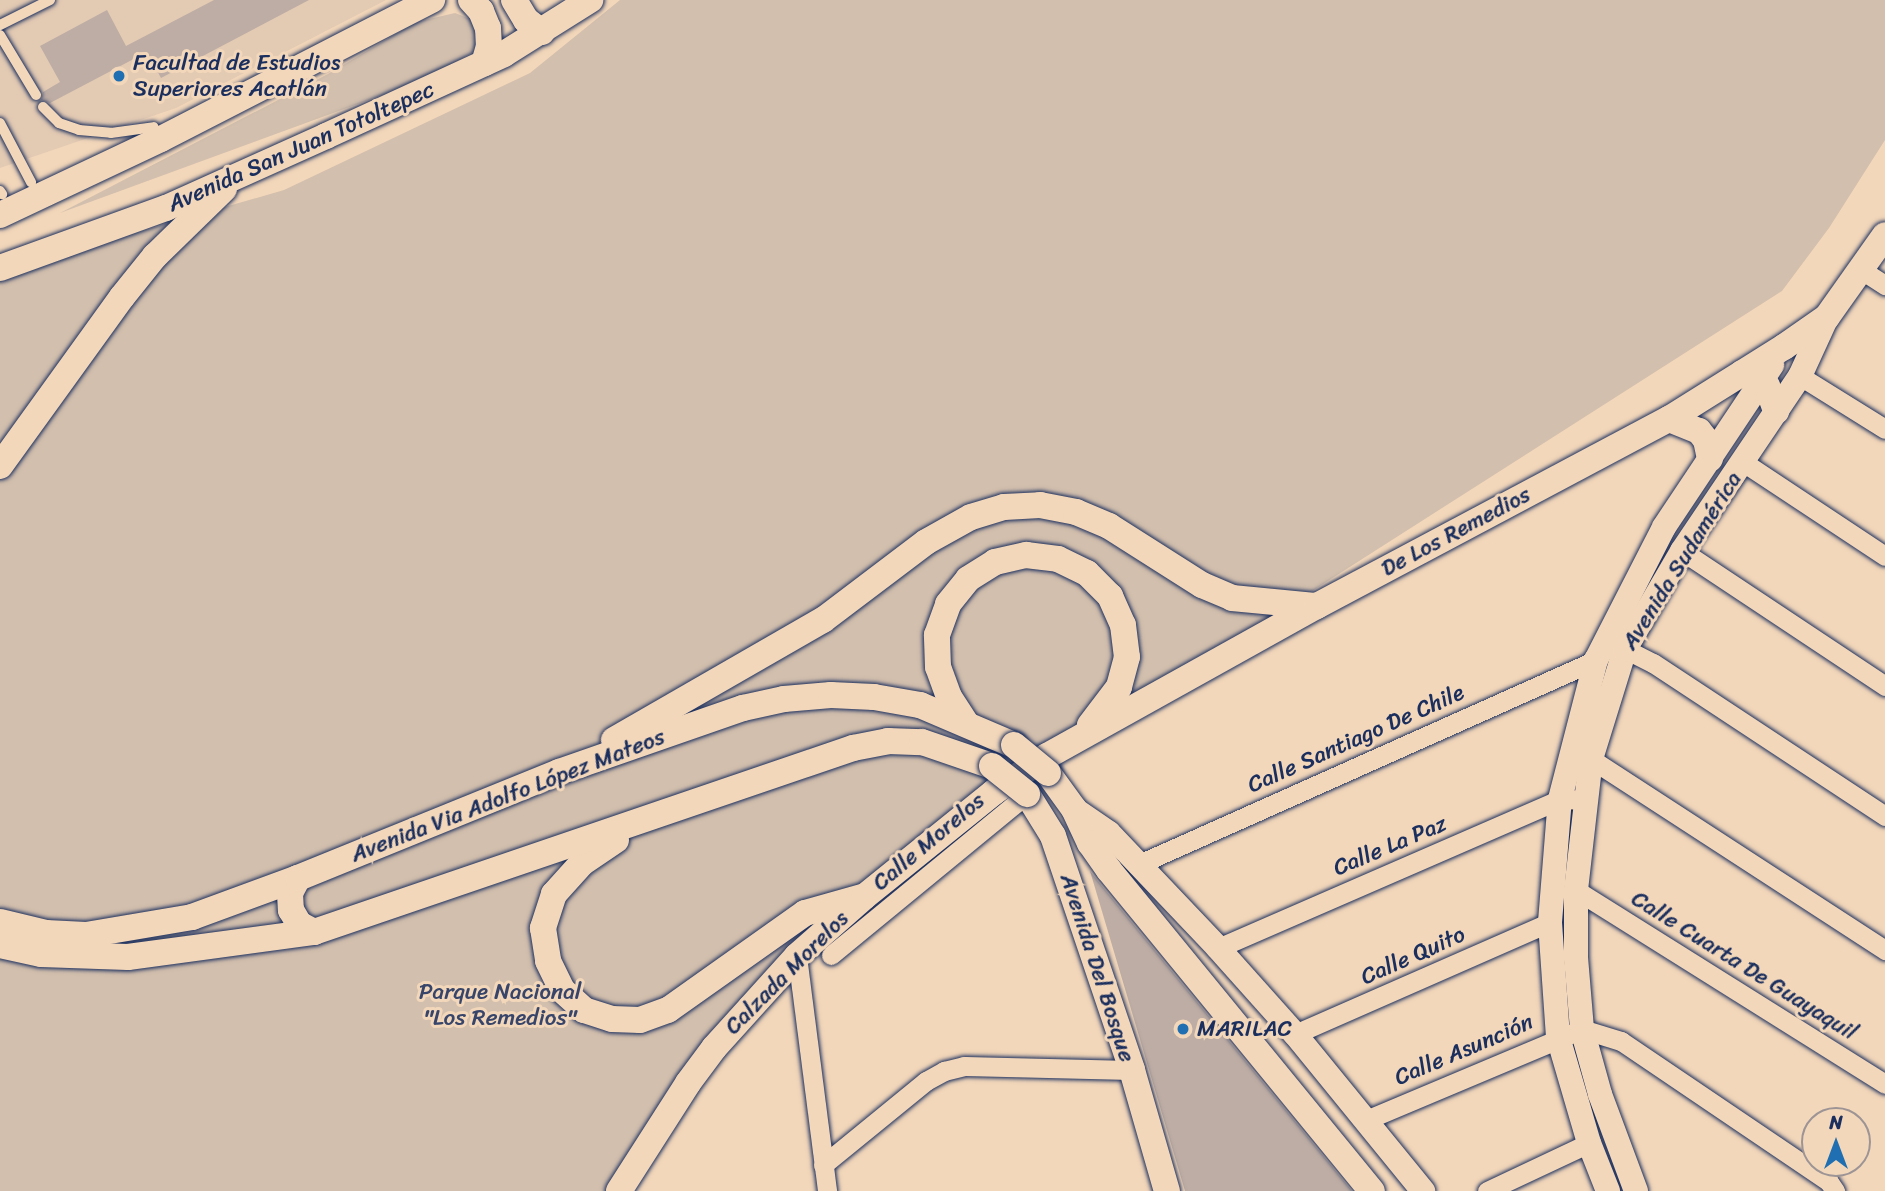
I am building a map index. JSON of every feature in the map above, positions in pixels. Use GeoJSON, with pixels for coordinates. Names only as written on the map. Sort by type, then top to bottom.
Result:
{"type":"FeatureCollection","features":[{"type":"Feature","properties":{"kind":"main road"},"geometry":{"type":"LineString","coordinates":[[0,199],[31,181],[212,112],[432,0]]}},
{"type":"Feature","properties":{"kind":"main road"},"geometry":{"type":"LineString","coordinates":[[471,0],[481,11],[488,28],[489,46],[484,63]]}},
{"type":"Feature","properties":{"kind":"main road"},"geometry":{"type":"LineString","coordinates":[[514,0],[526,20],[542,32]]}},
{"type":"Feature","properties":{"kind":"main road","name":"Avenida San Juan Totoltepec"},"geometry":{"type":"LineString","coordinates":[[0,268],[166,208],[237,176],[484,63],[542,32],[590,0]]}},
{"type":"Feature","properties":{"kind":"main road"},"geometry":{"type":"LineString","coordinates":[[0,199],[155,134]]}},
{"type":"Feature","properties":{"kind":"main road"},"geometry":{"type":"LineString","coordinates":[[0,250],[160,192],[237,176]]}},
{"type":"Feature","properties":{"kind":"main road"},"geometry":{"type":"LineString","coordinates":[[0,466],[122,297],[155,257],[237,176]]}},
{"type":"Feature","properties":{"kind":"main road","name":"De Los Remedios"},"geometry":{"type":"LineString","coordinates":[[993,779],[1074,741],[1317,606],[1752,377],[1784,347],[1827,317],[1885,235]]}},
{"type":"Feature","properties":{"kind":"main road"},"geometry":{"type":"LineString","coordinates":[[1752,377],[1770,392],[1776,411]]}},
{"type":"Feature","properties":{"kind":"main road"},"geometry":{"type":"LineString","coordinates":[[1669,419],[1699,431],[1706,440],[1710,459]]}},
{"type":"Feature","properties":{"kind":"main road"},"geometry":{"type":"LineString","coordinates":[[559,772],[823,620],[926,542],[971,517],[1004,507],[1040,505],[1076,512],[1109,526],[1202,585],[1232,597],[1317,606]]}},
{"type":"Feature","properties":{"kind":"main road"},"geometry":{"type":"LineString","coordinates":[[966,723],[949,697],[938,667],[937,635],[948,604],[968,579],[995,562],[1026,555],[1058,559],[1087,573],[1110,596],[1124,625],[1127,657],[1119,687],[1101,714],[1074,741]]}},
{"type":"Feature","properties":{"kind":"main road","name":"Avenida Via Adolfo López Mateos"},"geometry":{"type":"LineString","coordinates":[[0,922],[46,933],[86,934],[128,930],[192,917],[298,878],[559,772],[743,708],[784,699],[831,695],[874,697],[920,705],[1014,745],[1048,773],[1074,809],[1090,842],[1109,870],[1372,1191]]}},
{"type":"Feature","properties":{"kind":"main road"},"geometry":{"type":"LineString","coordinates":[[0,945],[41,954],[128,957],[314,932],[853,748],[888,741],[922,743],[993,779]]}},
{"type":"Feature","properties":{"kind":"main road","name":"Avenida Del Bosque"},"geometry":{"type":"LineString","coordinates":[[993,779],[1027,794],[1053,836],[1132,1070],[1167,1191]]}},
{"type":"Feature","properties":{"kind":"main road","name":"Calzada Morelos"},"geometry":{"type":"LineString","coordinates":[[619,1191],[708,1057],[797,956],[993,779]]}},
{"type":"Feature","properties":{"kind":"main road"},"geometry":{"type":"LineString","coordinates":[[642,822],[582,863],[554,894],[543,928],[548,961],[562,990],[584,1010],[612,1019],[640,1020],[668,1010],[805,913],[863,897]]}},
{"type":"Feature","properties":{"kind":"main road"},"geometry":{"type":"LineString","coordinates":[[298,878],[290,893],[291,910],[299,924],[314,932]]}},
{"type":"Feature","properties":{"kind":"street"},"geometry":{"type":"LineString","coordinates":[[1860,269],[1885,285]]}},
{"type":"Feature","properties":{"kind":"street","name":"Avenida Sudamérica"},"geometry":{"type":"LineString","coordinates":[[1580,758],[1625,649],[1682,551],[1800,376],[1827,317]]}},
{"type":"Feature","properties":{"kind":"street"},"geometry":{"type":"LineString","coordinates":[[1800,376],[1885,429]]}},
{"type":"Feature","properties":{"kind":"street","name":"Avenida Sudamérica"},"geometry":{"type":"LineString","coordinates":[[1608,1191],[1589,1143],[1558,1037],[1550,922],[1596,660],[1664,527],[1710,459],[1752,377]]}},
{"type":"Feature","properties":{"kind":"street"},"geometry":{"type":"LineString","coordinates":[[1743,462],[1885,556]]}},
{"type":"Feature","properties":{"kind":"street"},"geometry":{"type":"LineString","coordinates":[[1682,551],[1885,686]]}},
{"type":"Feature","properties":{"kind":"street"},"geometry":{"type":"LineString","coordinates":[[1625,649],[1653,663],[1885,816]]}},
{"type":"Feature","properties":{"kind":"street","name":"Calle Santiago De Chile"},"geometry":{"type":"LineString","coordinates":[[1137,865],[1596,660]]}},
{"type":"Feature","properties":{"kind":"street"},"geometry":{"type":"LineString","coordinates":[[1580,758],[1885,950]]}},
{"type":"Feature","properties":{"kind":"street","name":"Calle Morelos"},"geometry":{"type":"LineString","coordinates":[[831,955],[1027,794]]}},
{"type":"Feature","properties":{"kind":"street","name":"Avenida Sudamérica"},"geometry":{"type":"LineString","coordinates":[[1572,799],[1576,958],[1582,1029],[1600,1094],[1636,1191]]}},
{"type":"Feature","properties":{"kind":"street","name":"Calle La Paz"},"geometry":{"type":"LineString","coordinates":[[1218,948],[1572,799]]}},
{"type":"Feature","properties":{"kind":"street"},"geometry":{"type":"LineString","coordinates":[[1074,809],[1109,833],[1218,948],[1295,1034],[1423,1191]]}},
{"type":"Feature","properties":{"kind":"street","name":"Calle Cuarta De Guayaquil"},"geometry":{"type":"LineString","coordinates":[[1576,890],[1885,1084]]}},
{"type":"Feature","properties":{"kind":"street","name":"Calle Quito"},"geometry":{"type":"LineString","coordinates":[[1295,1034],[1550,922]]}},
{"type":"Feature","properties":{"kind":"street"},"geometry":{"type":"LineString","coordinates":[[797,956],[827,1191]]}},
{"type":"Feature","properties":{"kind":"street"},"geometry":{"type":"LineString","coordinates":[[1582,1029],[1621,1041],[1829,1182],[1835,1191]]}},
{"type":"Feature","properties":{"kind":"street","name":"Calle Asunción"},"geometry":{"type":"LineString","coordinates":[[1367,1120],[1582,1029]]}},
{"type":"Feature","properties":{"kind":"street"},"geometry":{"type":"LineString","coordinates":[[823,1165],[926,1081],[944,1071],[964,1066],[1132,1070]]}},
{"type":"Feature","properties":{"kind":"street"},"geometry":{"type":"LineString","coordinates":[[1487,1191],[1589,1143]]}},
{"type":"Feature","properties":{"kind":"lane"},"geometry":{"type":"LineString","coordinates":[[0,25],[50,0]]}},
{"type":"Feature","properties":{"kind":"lane"},"geometry":{"type":"LineString","coordinates":[[0,35],[36,95]]}},
{"type":"Feature","properties":{"kind":"lane"},"geometry":{"type":"LineString","coordinates":[[43,107],[59,123],[79,130],[155,134]]}},
{"type":"Feature","properties":{"kind":"lane"},"geometry":{"type":"LineString","coordinates":[[0,123],[31,181]]}},
{"type":"Feature","properties":{"kind":"shaded area","name":"Facultad de Estudios Superiores Acatlán"},"geometry":{"type":"Polygon","coordinates":[[[0,0],[386,0],[176,108],[0,168],[0,0]]]}},
{"type":"Feature","properties":{"kind":"green space","name":"Parque Nacional \"Los Remedios\""},"geometry":{"type":"Polygon","coordinates":[[[620,0],[1885,0],[1885,140],[1829,228],[1782,291],[1273,616],[966,802],[767,970],[623,1191],[0,1191],[0,272],[284,190],[530,73],[620,0]]]}},
{"type":"Feature","properties":{"kind":"green space"},"geometry":{"type":"Polygon","coordinates":[[[455,13],[470,19],[480,31],[475,51],[426,79],[60,213],[328,74],[416,22],[455,13]]]}},
{"type":"Feature","properties":{"kind":"building"},"geometry":{"type":"Polygon","coordinates":[[[214,0],[309,0],[161,78],[147,52],[50,103],[41,100],[43,92],[60,82],[40,46],[107,10],[126,46],[214,0]]]}},
{"type":"Feature","properties":{"kind":"building","name":"MARILAC"},"geometry":{"type":"Polygon","coordinates":[[[1090,871],[1097,880],[1352,1191],[1185,1191],[1090,871]]]}},
{"type":"Feature","properties":{"kind":"place","name":"Facultad de Estudios Superiores Acatlán"},"geometry":{"type":"Point","coordinates":[119,76]}},
{"type":"Feature","properties":{"kind":"place","name":"MARILAC"},"geometry":{"type":"Point","coordinates":[1183,1029]}}]}
